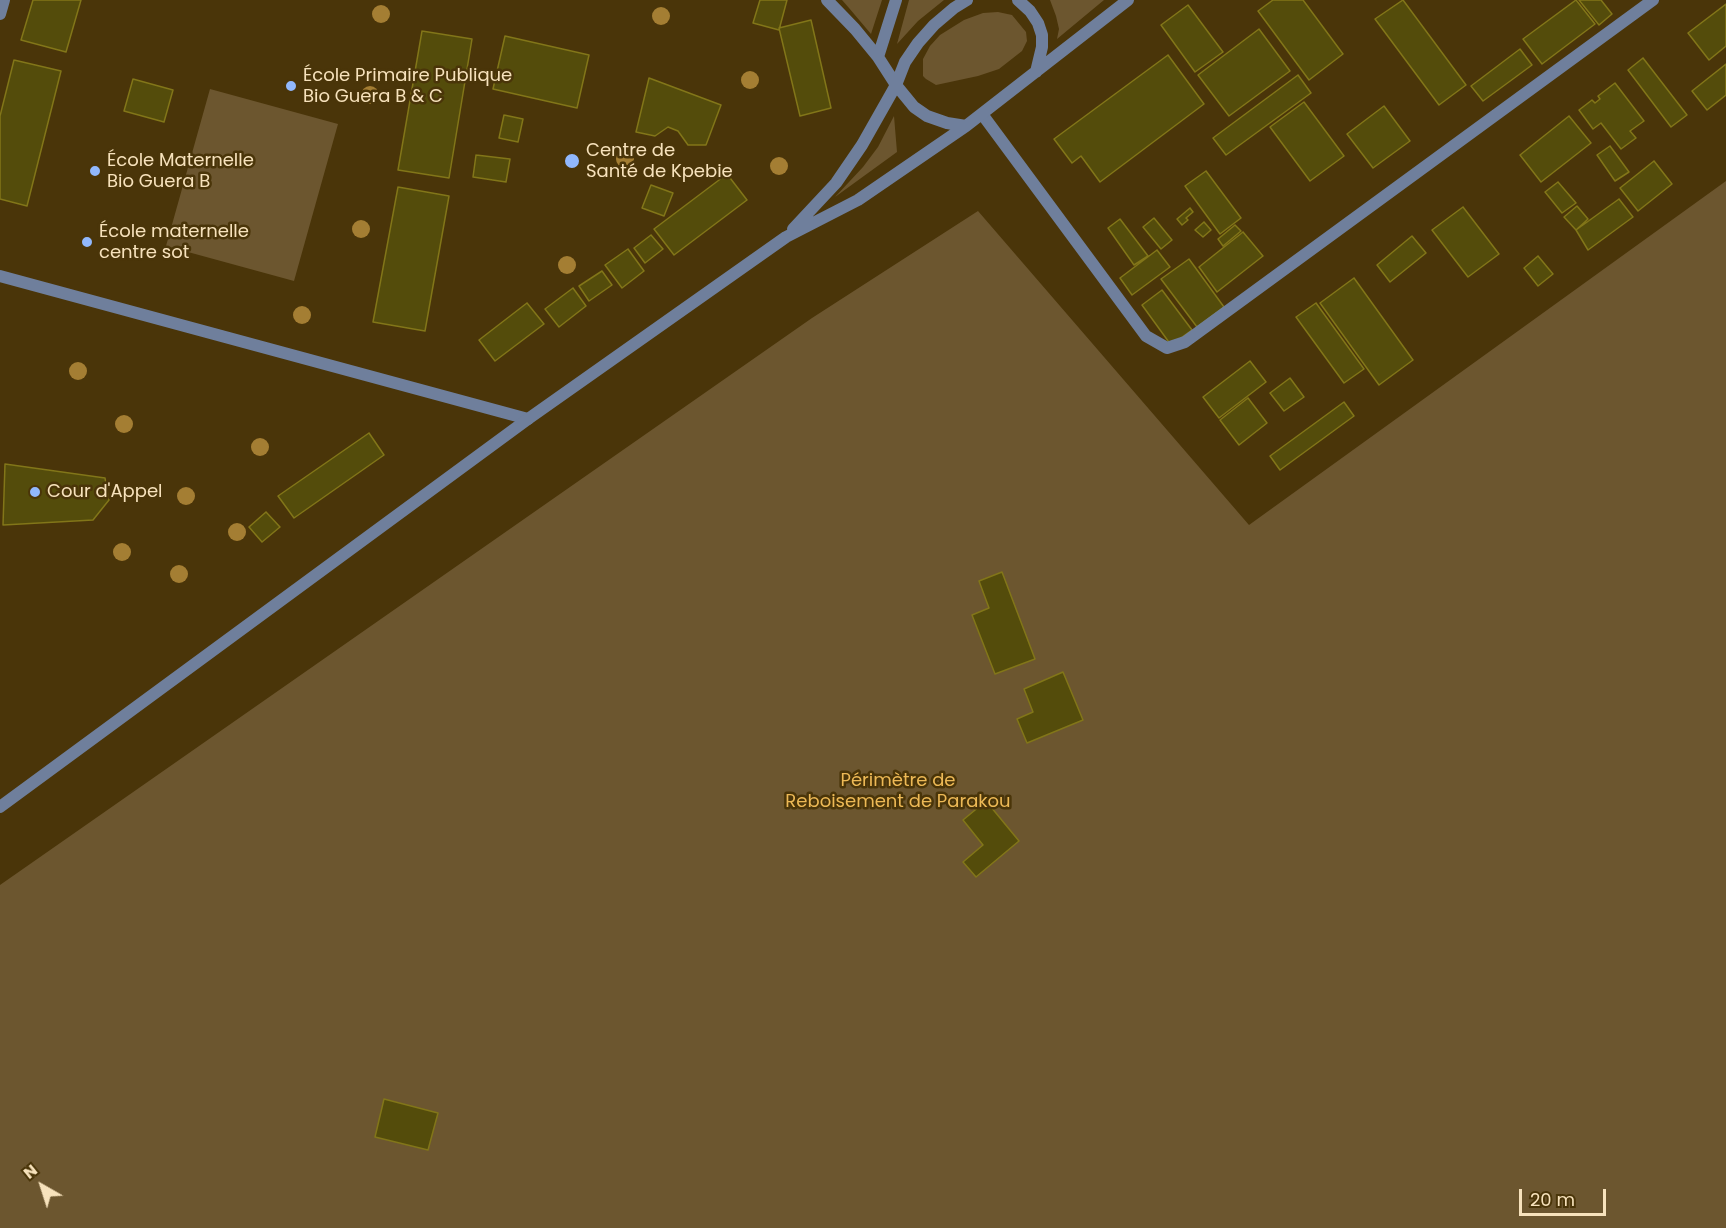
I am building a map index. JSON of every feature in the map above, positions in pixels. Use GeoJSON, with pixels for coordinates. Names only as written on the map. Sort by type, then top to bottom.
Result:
{"type":"FeatureCollection","features":[{"type":"Feature","properties":{"kind":"street"},"geometry":{"type":"LineString","coordinates":[[0,14],[4,0]]}},
{"type":"Feature","properties":{"kind":"street"},"geometry":{"type":"LineString","coordinates":[[828,0],[878,57],[914,107],[927,116],[947,123],[966,126]]}},
{"type":"Feature","properties":{"kind":"street"},"geometry":{"type":"LineString","coordinates":[[878,57],[896,0]]}},
{"type":"Feature","properties":{"kind":"street"},"geometry":{"type":"LineString","coordinates":[[786,237],[836,183],[862,145],[896,85],[905,62],[918,44],[934,25],[967,0]]}},
{"type":"Feature","properties":{"kind":"street"},"geometry":{"type":"LineString","coordinates":[[1017,0],[1030,11],[1042,35],[1042,47],[1036,72]]}},
{"type":"Feature","properties":{"kind":"street"},"geometry":{"type":"LineString","coordinates":[[0,807],[528,419],[786,237],[858,200],[966,126],[1128,0]]}},
{"type":"Feature","properties":{"kind":"street"},"geometry":{"type":"LineString","coordinates":[[982,114],[1146,336],[1167,348],[1185,342],[1653,0]]}},
{"type":"Feature","properties":{"kind":"street"},"geometry":{"type":"LineString","coordinates":[[0,276],[528,419]]}},
{"type":"Feature","properties":{"kind":"green space"},"geometry":{"type":"Polygon","coordinates":[[[842,0],[882,0],[871,34],[849,8],[842,0]]]}},
{"type":"Feature","properties":{"kind":"green space"},"geometry":{"type":"Polygon","coordinates":[[[909,0],[944,0],[918,21],[897,44],[909,0]]]}},
{"type":"Feature","properties":{"kind":"green space"},"geometry":{"type":"Polygon","coordinates":[[[1050,0],[1104,0],[1057,39],[1059,29],[1050,0]]]}},
{"type":"Feature","properties":{"kind":"green space"},"geometry":{"type":"Polygon","coordinates":[[[998,12],[1012,15],[1026,32],[1027,41],[1022,51],[999,69],[978,76],[936,85],[923,76],[923,59],[930,46],[940,35],[964,20],[983,13],[998,12]]]}},
{"type":"Feature","properties":{"kind":"green space"},"geometry":{"type":"Polygon","coordinates":[[[210,89],[338,124],[294,281],[166,246],[210,89]]]}},
{"type":"Feature","properties":{"kind":"green space"},"geometry":{"type":"Polygon","coordinates":[[[894,116],[897,152],[835,197],[878,147],[894,116]]]}},
{"type":"Feature","properties":{"kind":"green space","name":"Périmètre de Reboisement de Parakou"},"geometry":{"type":"Polygon","coordinates":[[[1726,181],[1726,1228],[0,1228],[0,885],[812,318],[978,211],[1249,525],[1726,181]]]}},
{"type":"Feature","properties":{"kind":"building"},"geometry":{"type":"Polygon","coordinates":[[[33,0],[81,0],[66,52],[21,40],[33,0]]]}},
{"type":"Feature","properties":{"kind":"building"},"geometry":{"type":"Polygon","coordinates":[[[760,0],[787,0],[779,30],[753,23],[760,0]]]}},
{"type":"Feature","properties":{"kind":"building"},"geometry":{"type":"Polygon","coordinates":[[[1273,0],[1303,0],[1343,54],[1309,80],[1258,11],[1273,0]]]}},
{"type":"Feature","properties":{"kind":"building"},"geometry":{"type":"Polygon","coordinates":[[[1403,0],[1466,85],[1439,105],[1375,19],[1403,0]]]}},
{"type":"Feature","properties":{"kind":"building"},"geometry":{"type":"Polygon","coordinates":[[[1576,0],[1595,24],[1542,64],[1523,39],[1576,0]]]}},
{"type":"Feature","properties":{"kind":"building"},"geometry":{"type":"Polygon","coordinates":[[[1579,0],[1601,0],[1612,14],[1599,25],[1579,0]]]}},
{"type":"Feature","properties":{"kind":"building"},"geometry":{"type":"Polygon","coordinates":[[[1726,4],[1726,46],[1709,60],[1688,33],[1726,4]]]}},
{"type":"Feature","properties":{"kind":"building"},"geometry":{"type":"Polygon","coordinates":[[[1188,5],[1223,52],[1195,72],[1161,25],[1188,5]]]}},
{"type":"Feature","properties":{"kind":"building"},"geometry":{"type":"Polygon","coordinates":[[[811,20],[831,108],[800,116],[779,28],[811,20]]]}},
{"type":"Feature","properties":{"kind":"building"},"geometry":{"type":"Polygon","coordinates":[[[1259,29],[1290,71],[1229,116],[1198,75],[1259,29]]]}},
{"type":"Feature","properties":{"kind":"building"},"geometry":{"type":"Polygon","coordinates":[[[422,31],[472,39],[449,178],[398,170],[422,31]]]}},
{"type":"Feature","properties":{"kind":"building"},"geometry":{"type":"Polygon","coordinates":[[[505,36],[589,55],[577,108],[493,89],[505,36]]]}},
{"type":"Feature","properties":{"kind":"building"},"geometry":{"type":"Polygon","coordinates":[[[1520,49],[1532,65],[1483,101],[1471,86],[1520,49]]]}},
{"type":"Feature","properties":{"kind":"building"},"geometry":{"type":"Polygon","coordinates":[[[1168,55],[1204,104],[1100,182],[1081,156],[1072,163],[1054,139],[1168,55]]]}},
{"type":"Feature","properties":{"kind":"building"},"geometry":{"type":"Polygon","coordinates":[[[1643,58],[1687,115],[1671,127],[1628,70],[1643,58]]]}},
{"type":"Feature","properties":{"kind":"building"},"geometry":{"type":"Polygon","coordinates":[[[14,60],[61,71],[27,206],[0,199],[0,116],[14,60]]]}},
{"type":"Feature","properties":{"kind":"building"},"geometry":{"type":"Polygon","coordinates":[[[1726,64],[1726,95],[1707,110],[1692,91],[1726,64]]]}},
{"type":"Feature","properties":{"kind":"building"},"geometry":{"type":"Polygon","coordinates":[[[1298,75],[1311,93],[1226,155],[1213,138],[1298,75]]]}},
{"type":"Feature","properties":{"kind":"building"},"geometry":{"type":"Polygon","coordinates":[[[649,78],[721,105],[706,145],[688,145],[678,131],[668,127],[655,136],[636,132],[649,78]]]}},
{"type":"Feature","properties":{"kind":"building"},"geometry":{"type":"Polygon","coordinates":[[[133,79],[173,90],[164,122],[124,111],[133,79]]]}},
{"type":"Feature","properties":{"kind":"building"},"geometry":{"type":"Polygon","coordinates":[[[1615,83],[1644,121],[1630,131],[1636,138],[1621,149],[1601,123],[1593,129],[1579,110],[1592,100],[1595,103],[1600,99],[1598,96],[1615,83]]]}},
{"type":"Feature","properties":{"kind":"building"},"geometry":{"type":"Polygon","coordinates":[[[1304,102],[1344,156],[1310,181],[1270,127],[1304,102]]]}},
{"type":"Feature","properties":{"kind":"building"},"geometry":{"type":"Polygon","coordinates":[[[1384,106],[1410,141],[1373,168],[1347,134],[1384,106]]]}},
{"type":"Feature","properties":{"kind":"building"},"geometry":{"type":"Polygon","coordinates":[[[504,115],[523,119],[518,142],[499,138],[504,115]]]}},
{"type":"Feature","properties":{"kind":"building"},"geometry":{"type":"Polygon","coordinates":[[[1569,116],[1591,143],[1541,182],[1520,155],[1569,116]]]}},
{"type":"Feature","properties":{"kind":"building"},"geometry":{"type":"Polygon","coordinates":[[[1610,146],[1629,172],[1615,181],[1597,155],[1610,146]]]}},
{"type":"Feature","properties":{"kind":"building"},"geometry":{"type":"Polygon","coordinates":[[[476,155],[510,159],[506,182],[473,177],[476,155]]]}},
{"type":"Feature","properties":{"kind":"building"},"geometry":{"type":"Polygon","coordinates":[[[1654,161],[1672,184],[1638,211],[1620,188],[1654,161]]]}},
{"type":"Feature","properties":{"kind":"building"},"geometry":{"type":"Polygon","coordinates":[[[1206,171],[1241,218],[1220,234],[1185,186],[1206,171]]]}},
{"type":"Feature","properties":{"kind":"building"},"geometry":{"type":"Polygon","coordinates":[[[727,174],[747,200],[674,255],[654,229],[727,174]]]}},
{"type":"Feature","properties":{"kind":"building"},"geometry":{"type":"Polygon","coordinates":[[[1558,182],[1576,203],[1562,213],[1545,192],[1558,182]]]}},
{"type":"Feature","properties":{"kind":"building"},"geometry":{"type":"Polygon","coordinates":[[[651,185],[673,193],[664,216],[642,208],[651,185]]]}},
{"type":"Feature","properties":{"kind":"building"},"geometry":{"type":"Polygon","coordinates":[[[398,187],[449,196],[425,331],[373,322],[398,187]]]}},
{"type":"Feature","properties":{"kind":"building"},"geometry":{"type":"Polygon","coordinates":[[[1619,199],[1633,217],[1588,250],[1576,230],[1619,199]]]}},
{"type":"Feature","properties":{"kind":"building"},"geometry":{"type":"Polygon","coordinates":[[[1577,206],[1588,219],[1576,230],[1564,217],[1577,206]]]}},
{"type":"Feature","properties":{"kind":"building"},"geometry":{"type":"Polygon","coordinates":[[[1463,207],[1499,254],[1468,277],[1432,230],[1463,207]]]}},
{"type":"Feature","properties":{"kind":"building"},"geometry":{"type":"Polygon","coordinates":[[[1190,208],[1193,212],[1182,225],[1177,219],[1190,208]]]}},
{"type":"Feature","properties":{"kind":"building"},"geometry":{"type":"Polygon","coordinates":[[[1154,218],[1172,240],[1161,249],[1143,227],[1154,218]]]}},
{"type":"Feature","properties":{"kind":"building"},"geometry":{"type":"Polygon","coordinates":[[[1120,219],[1148,256],[1134,265],[1108,228],[1120,219]]]}},
{"type":"Feature","properties":{"kind":"building"},"geometry":{"type":"Polygon","coordinates":[[[1204,222],[1211,230],[1203,237],[1195,230],[1204,222]]]}},
{"type":"Feature","properties":{"kind":"building"},"geometry":{"type":"Polygon","coordinates":[[[1235,225],[1241,231],[1223,246],[1218,239],[1235,225]]]}},
{"type":"Feature","properties":{"kind":"building"},"geometry":{"type":"Polygon","coordinates":[[[1243,232],[1263,256],[1217,292],[1199,267],[1243,232]]]}},
{"type":"Feature","properties":{"kind":"building"},"geometry":{"type":"Polygon","coordinates":[[[651,235],[663,249],[645,263],[634,248],[651,235]]]}},
{"type":"Feature","properties":{"kind":"building"},"geometry":{"type":"Polygon","coordinates":[[[1412,236],[1426,253],[1390,282],[1377,265],[1412,236]]]}},
{"type":"Feature","properties":{"kind":"building"},"geometry":{"type":"Polygon","coordinates":[[[628,249],[644,271],[622,288],[605,265],[628,249]]]}},
{"type":"Feature","properties":{"kind":"building"},"geometry":{"type":"Polygon","coordinates":[[[1157,250],[1170,267],[1132,295],[1120,278],[1157,250]]]}},
{"type":"Feature","properties":{"kind":"building"},"geometry":{"type":"Polygon","coordinates":[[[1538,256],[1553,274],[1538,286],[1524,268],[1538,256]]]}},
{"type":"Feature","properties":{"kind":"building"},"geometry":{"type":"Polygon","coordinates":[[[1189,259],[1224,307],[1197,327],[1161,279],[1189,259]]]}},
{"type":"Feature","properties":{"kind":"building"},"geometry":{"type":"Polygon","coordinates":[[[602,271],[612,285],[589,301],[579,286],[602,271]]]}},
{"type":"Feature","properties":{"kind":"building"},"geometry":{"type":"Polygon","coordinates":[[[1354,278],[1413,360],[1379,385],[1320,303],[1354,278]]]}},
{"type":"Feature","properties":{"kind":"building"},"geometry":{"type":"Polygon","coordinates":[[[573,288],[586,306],[559,327],[545,309],[573,288]]]}},
{"type":"Feature","properties":{"kind":"building"},"geometry":{"type":"Polygon","coordinates":[[[1162,290],[1192,330],[1171,345],[1142,305],[1162,290]]]}},
{"type":"Feature","properties":{"kind":"building"},"geometry":{"type":"Polygon","coordinates":[[[527,303],[544,324],[495,361],[479,340],[527,303]]]}},
{"type":"Feature","properties":{"kind":"building"},"geometry":{"type":"Polygon","coordinates":[[[1316,303],[1364,369],[1344,383],[1296,317],[1316,303]]]}},
{"type":"Feature","properties":{"kind":"building"},"geometry":{"type":"Polygon","coordinates":[[[1250,361],[1266,382],[1219,418],[1203,397],[1250,361]]]}},
{"type":"Feature","properties":{"kind":"building"},"geometry":{"type":"Polygon","coordinates":[[[1290,378],[1304,397],[1284,411],[1270,393],[1290,378]]]}},
{"type":"Feature","properties":{"kind":"building"},"geometry":{"type":"Polygon","coordinates":[[[1248,398],[1267,423],[1239,445],[1220,420],[1248,398]]]}},
{"type":"Feature","properties":{"kind":"building"},"geometry":{"type":"Polygon","coordinates":[[[1344,402],[1354,416],[1280,470],[1270,456],[1344,402]]]}},
{"type":"Feature","properties":{"kind":"building"},"geometry":{"type":"Polygon","coordinates":[[[369,433],[384,455],[294,518],[278,496],[369,433]]]}},
{"type":"Feature","properties":{"kind":"building"},"geometry":{"type":"Polygon","coordinates":[[[5,464],[105,478],[109,500],[93,520],[3,525],[5,464]]]}},
{"type":"Feature","properties":{"kind":"building"},"geometry":{"type":"Polygon","coordinates":[[[266,512],[280,527],[262,542],[249,527],[266,512]]]}},
{"type":"Feature","properties":{"kind":"building"},"geometry":{"type":"Polygon","coordinates":[[[1002,572],[1035,659],[995,674],[972,615],[989,608],[979,581],[1002,572]]]}},
{"type":"Feature","properties":{"kind":"building"},"geometry":{"type":"Polygon","coordinates":[[[1063,672],[1083,720],[1027,743],[1017,719],[1033,712],[1024,689],[1063,672]]]}},
{"type":"Feature","properties":{"kind":"building"},"geometry":{"type":"Polygon","coordinates":[[[986,801],[1019,841],[976,877],[963,862],[983,845],[963,820],[986,801]]]}},
{"type":"Feature","properties":{"kind":"building"},"geometry":{"type":"Polygon","coordinates":[[[384,1099],[438,1113],[428,1150],[375,1137],[384,1099]]]}},
{"type":"Feature","properties":{"kind":"place","name":"École Primaire Publique Bio Guera B & C"},"geometry":{"type":"Point","coordinates":[291,86]}},
{"type":"Feature","properties":{"kind":"place","name":"Centre de Santé de Kpebie"},"geometry":{"type":"Point","coordinates":[572,161]}},
{"type":"Feature","properties":{"kind":"place","name":"École Maternelle Bio Guera B"},"geometry":{"type":"Point","coordinates":[95,171]}},
{"type":"Feature","properties":{"kind":"place","name":"École maternelle centre sot"},"geometry":{"type":"Point","coordinates":[87,242]}},
{"type":"Feature","properties":{"kind":"place","name":"Cour d'Appel"},"geometry":{"type":"Point","coordinates":[35,492]}}]}
